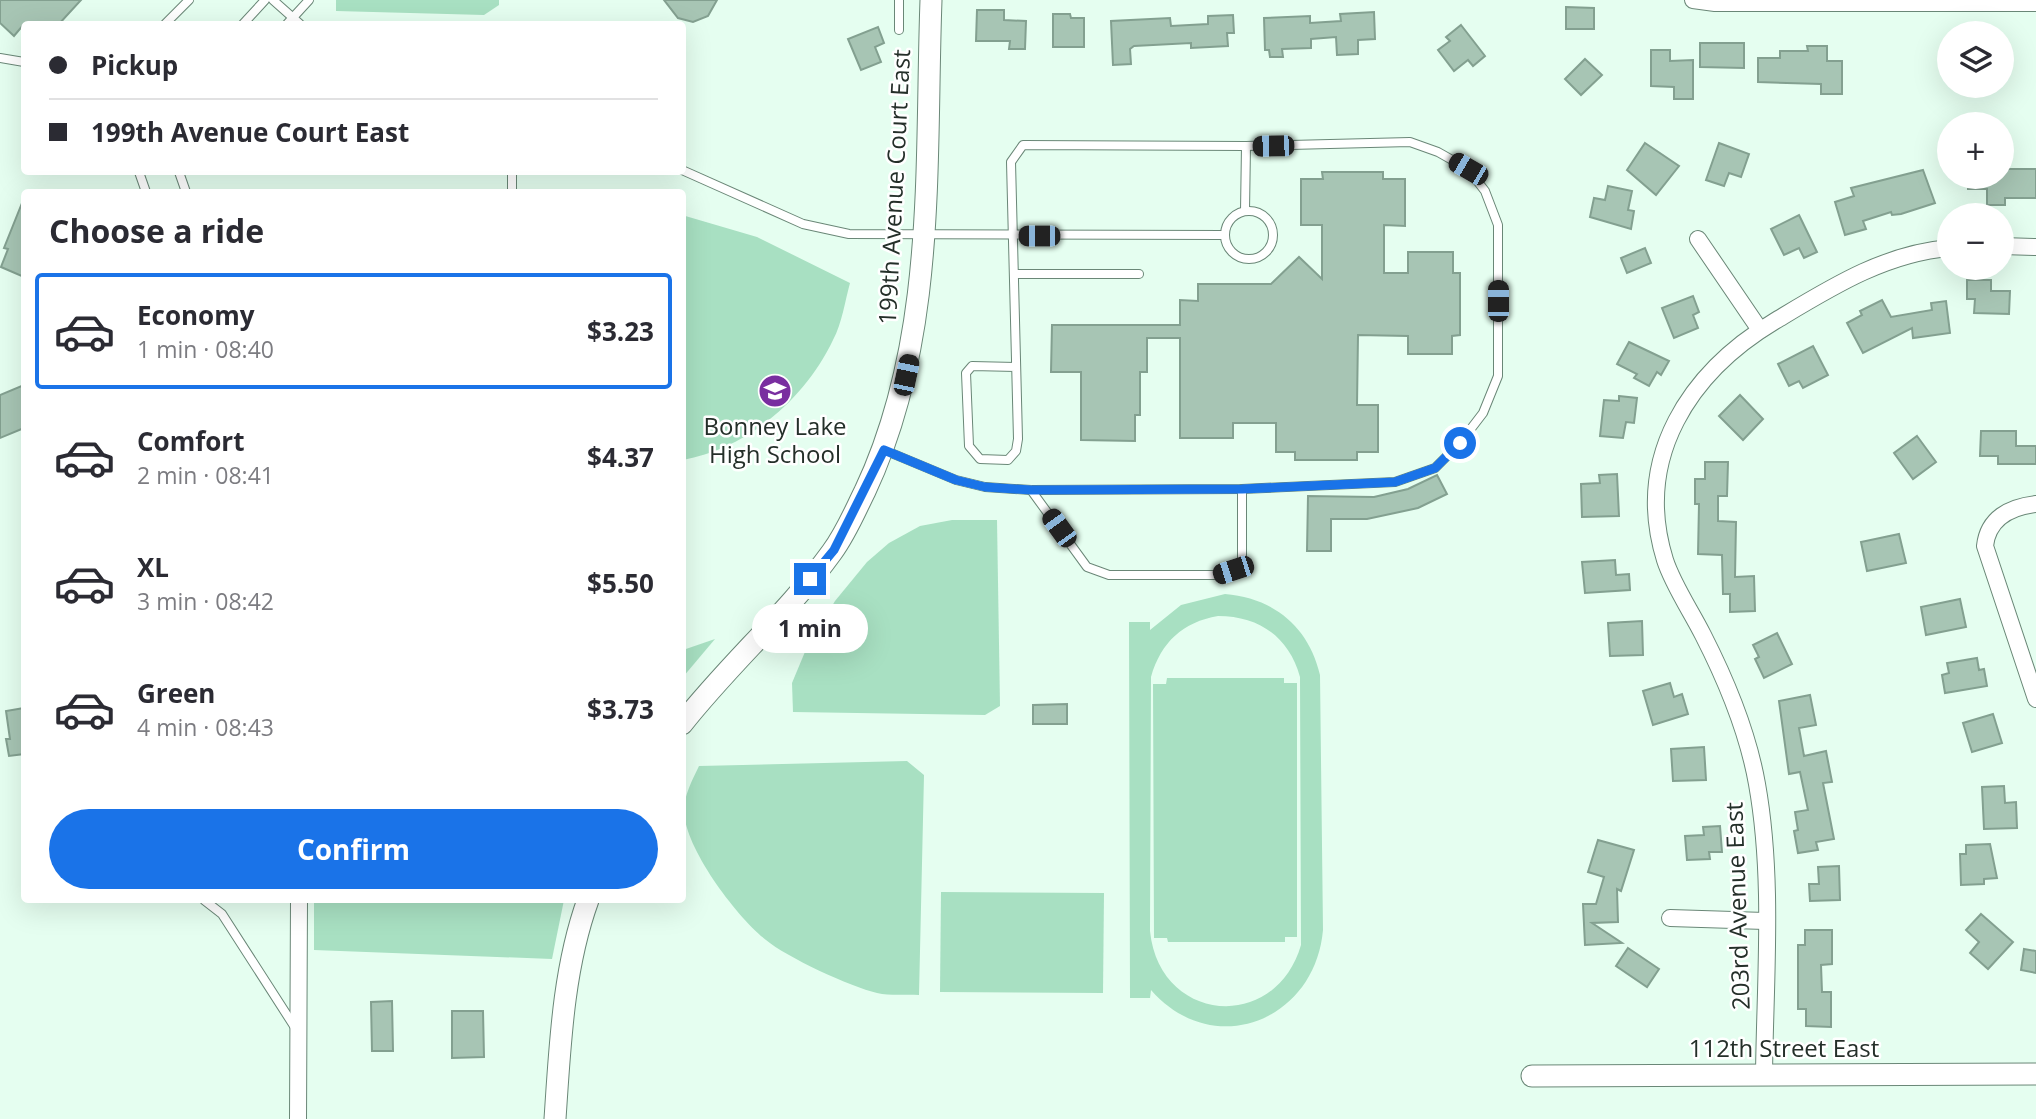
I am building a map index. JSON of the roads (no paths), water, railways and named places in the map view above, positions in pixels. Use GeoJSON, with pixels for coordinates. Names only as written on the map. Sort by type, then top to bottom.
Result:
{"type":"FeatureCollection","features":[{"type":"Feature","properties":{"kind":"main road","name":"199th Avenue Court East"},"geometry":{"type":"LineString","coordinates":[[686,719],[718,678],[798,594],[834,550],[884,450],[916,330],[922,277],[931,0]]}},
{"type":"Feature","properties":{"kind":"main road"},"geometry":{"type":"LineString","coordinates":[[555,1119],[559,1059],[572,959],[587,903]]}},
{"type":"Feature","properties":{"kind":"main road","name":"112th Street East"},"geometry":{"type":"LineString","coordinates":[[1532,1076],[2036,1074]]}},
{"type":"Feature","properties":{"kind":"street"},"geometry":{"type":"LineString","coordinates":[[1693,0],[1715,3],[2036,3]]}},
{"type":"Feature","properties":{"kind":"street"},"geometry":{"type":"LineString","coordinates":[[1698,239],[1760,330]]}},
{"type":"Feature","properties":{"kind":"street"},"geometry":{"type":"LineString","coordinates":[[2014,247],[2036,247]]}},
{"type":"Feature","properties":{"kind":"street","name":"203rd Avenue East"},"geometry":{"type":"LineString","coordinates":[[1764,1075],[1765,863],[1757,785],[1746,740],[1707,643],[1665,560],[1657,510],[1662,460],[1686,401],[1704,376],[1731,350],[1760,330],[1861,272],[1914,253],[1937,250]]}},
{"type":"Feature","properties":{"kind":"street"},"geometry":{"type":"LineString","coordinates":[[2036,503],[2023,505],[1997,519],[1987,532],[1985,546],[2036,699]]}},
{"type":"Feature","properties":{"kind":"street"},"geometry":{"type":"LineString","coordinates":[[298,1119],[299,903]]}},
{"type":"Feature","properties":{"kind":"street"},"geometry":{"type":"LineString","coordinates":[[1670,918],[1765,921]]}},
{"type":"Feature","properties":{"kind":"lane"},"geometry":{"type":"LineString","coordinates":[[168,21],[189,0]]}},
{"type":"Feature","properties":{"kind":"lane"},"geometry":{"type":"LineString","coordinates":[[246,21],[265,0]]}},
{"type":"Feature","properties":{"kind":"lane"},"geometry":{"type":"LineString","coordinates":[[273,0],[292,21]]}},
{"type":"Feature","properties":{"kind":"lane"},"geometry":{"type":"LineString","coordinates":[[294,21],[309,0]]}},
{"type":"Feature","properties":{"kind":"lane"},"geometry":{"type":"LineString","coordinates":[[899,0],[899,30]]}},
{"type":"Feature","properties":{"kind":"lane"},"geometry":{"type":"LineString","coordinates":[[0,58],[21,62]]}},
{"type":"Feature","properties":{"kind":"lane"},"geometry":{"type":"LineString","coordinates":[[884,450],[956,480],[985,487],[1031,490],[1242,489],[1395,482],[1435,468],[1460,443],[1483,413],[1498,376],[1498,225],[1485,191],[1468,169],[1438,152],[1409,142],[1246,146],[1023,145],[1012,162],[1018,439],[1016,451],[1008,460],[980,460],[969,446],[967,373],[972,366],[1016,368]]}},
{"type":"Feature","properties":{"kind":"lane"},"geometry":{"type":"LineString","coordinates":[[1245,211],[1246,146]]}},
{"type":"Feature","properties":{"kind":"lane"},"geometry":{"type":"LineString","coordinates":[[686,172],[803,224],[849,234],[1224,235]]}},
{"type":"Feature","properties":{"kind":"lane"},"geometry":{"type":"LineString","coordinates":[[1245,211],[1255,212],[1268,220],[1273,234],[1268,248],[1256,257],[1241,258],[1229,249],[1224,235],[1229,221],[1245,211]]}},
{"type":"Feature","properties":{"kind":"lane"},"geometry":{"type":"LineString","coordinates":[[1014,274],[1139,274]]}},
{"type":"Feature","properties":{"kind":"lane"},"geometry":{"type":"LineString","coordinates":[[1031,490],[1087,567],[1109,575],[1218,575],[1233,570],[1242,561],[1242,489]]}},
{"type":"Feature","properties":{"kind":"lane"},"geometry":{"type":"LineString","coordinates":[[208,903],[222,914],[297,1031]]}},
{"type":"Feature","properties":{"kind":"place","name":"Bonney Lake High School"},"geometry":{"type":"Point","coordinates":[775,391]}}]}
